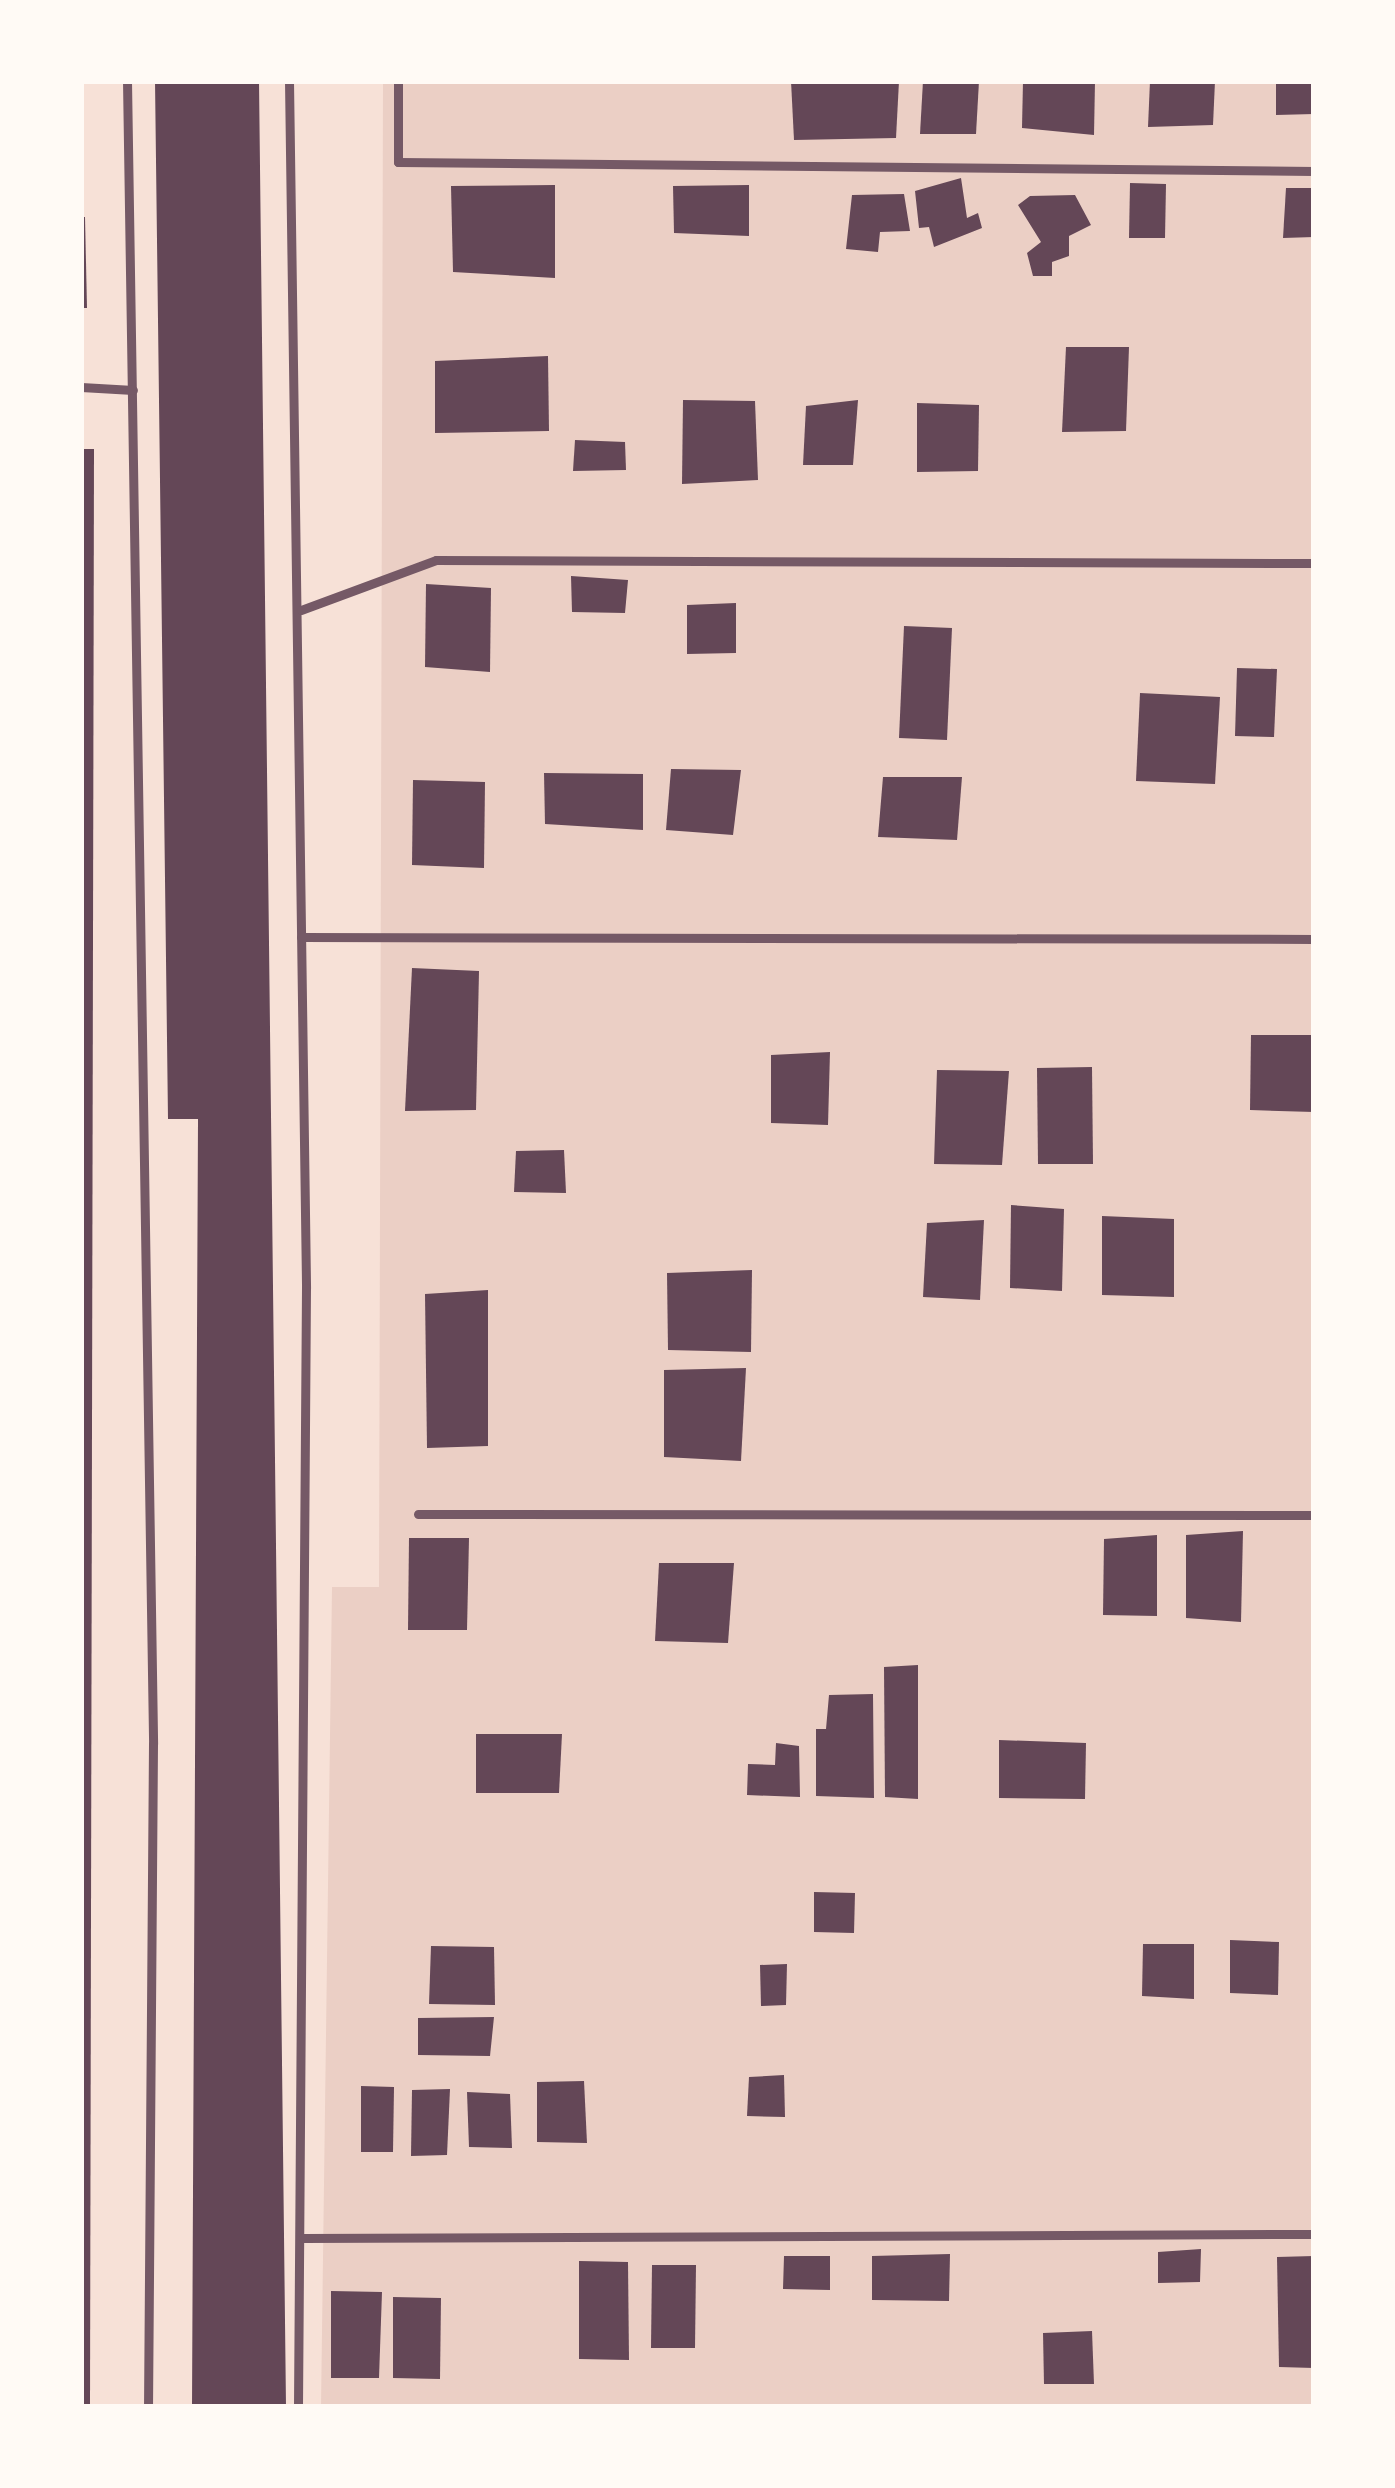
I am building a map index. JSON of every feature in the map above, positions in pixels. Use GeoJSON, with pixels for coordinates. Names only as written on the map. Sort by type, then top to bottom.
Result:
{"type":"FeatureCollection","features":[{"type":"Feature","properties":{"kind":"lane"},"geometry":{"type":"LineString","coordinates":[[127,81],[153,1744],[148,2407]]}},
{"type":"Feature","properties":{"kind":"lane"},"geometry":{"type":"LineString","coordinates":[[289,81],[301,610],[303,2238],[298,2407]]}},
{"type":"Feature","properties":{"kind":"lane"},"geometry":{"type":"LineString","coordinates":[[398,81],[398,162],[1314,171]]}},
{"type":"Feature","properties":{"kind":"lane"},"geometry":{"type":"LineString","coordinates":[[81,388],[133,390]]}},
{"type":"Feature","properties":{"kind":"lane"},"geometry":{"type":"LineString","coordinates":[[301,610],[436,560],[1314,563]]}},
{"type":"Feature","properties":{"kind":"lane"},"geometry":{"type":"LineString","coordinates":[[301,938],[1314,939]]}},
{"type":"Feature","properties":{"kind":"lane"},"geometry":{"type":"LineString","coordinates":[[418,1514],[1314,1515]]}},
{"type":"Feature","properties":{"kind":"lane"},"geometry":{"type":"LineString","coordinates":[[303,2238],[1314,2234]]}},
{"type":"Feature","properties":{"kind":"shaded area"},"geometry":{"type":"Polygon","coordinates":[[[383,81],[1314,81],[1314,2407],[321,2407],[332,1587],[379,1587],[383,81]]]}},
{"type":"Feature","properties":{"kind":"building"},"geometry":{"type":"Polygon","coordinates":[[[155,81],[259,81],[286,2407],[192,2407],[198,1119],[168,1119],[155,81]]]}},
{"type":"Feature","properties":{"kind":"building"},"geometry":{"type":"Polygon","coordinates":[[[791,81],[899,81],[896,138],[794,140],[791,81]]]}},
{"type":"Feature","properties":{"kind":"building"},"geometry":{"type":"Polygon","coordinates":[[[923,81],[979,81],[976,134],[920,134],[923,81]]]}},
{"type":"Feature","properties":{"kind":"building"},"geometry":{"type":"Polygon","coordinates":[[[1023,81],[1095,81],[1094,135],[1022,128],[1023,81]]]}},
{"type":"Feature","properties":{"kind":"building"},"geometry":{"type":"Polygon","coordinates":[[[1150,81],[1215,81],[1213,125],[1148,127],[1150,81]]]}},
{"type":"Feature","properties":{"kind":"building"},"geometry":{"type":"Polygon","coordinates":[[[1276,81],[1314,81],[1314,114],[1276,115],[1276,81]]]}},
{"type":"Feature","properties":{"kind":"building"},"geometry":{"type":"Polygon","coordinates":[[[961,178],[967,218],[978,213],[982,228],[934,247],[929,227],[919,228],[915,191],[961,178]]]}},
{"type":"Feature","properties":{"kind":"building"},"geometry":{"type":"Polygon","coordinates":[[[1130,183],[1166,184],[1165,238],[1129,238],[1130,183]]]}},
{"type":"Feature","properties":{"kind":"building"},"geometry":{"type":"Polygon","coordinates":[[[555,185],[555,278],[453,272],[451,186],[555,185]]]}},
{"type":"Feature","properties":{"kind":"building"},"geometry":{"type":"Polygon","coordinates":[[[749,185],[749,236],[674,233],[673,186],[749,185]]]}},
{"type":"Feature","properties":{"kind":"building"},"geometry":{"type":"Polygon","coordinates":[[[1286,188],[1314,188],[1314,237],[1283,238],[1286,188]]]}},
{"type":"Feature","properties":{"kind":"building"},"geometry":{"type":"Polygon","coordinates":[[[904,194],[910,231],[880,232],[878,252],[846,249],[852,195],[904,194]]]}},
{"type":"Feature","properties":{"kind":"building"},"geometry":{"type":"Polygon","coordinates":[[[1075,195],[1091,225],[1069,236],[1069,256],[1052,262],[1052,276],[1033,276],[1027,253],[1041,242],[1018,205],[1030,196],[1075,195]]]}},
{"type":"Feature","properties":{"kind":"building"},"geometry":{"type":"Polygon","coordinates":[[[81,217],[85,217],[87,308],[81,308],[81,217]]]}},
{"type":"Feature","properties":{"kind":"building"},"geometry":{"type":"Polygon","coordinates":[[[1066,347],[1129,347],[1126,431],[1062,432],[1066,347]]]}},
{"type":"Feature","properties":{"kind":"building"},"geometry":{"type":"Polygon","coordinates":[[[548,356],[549,431],[435,433],[435,361],[548,356]]]}},
{"type":"Feature","properties":{"kind":"building"},"geometry":{"type":"Polygon","coordinates":[[[683,400],[755,401],[758,480],[682,484],[683,400]]]}},
{"type":"Feature","properties":{"kind":"building"},"geometry":{"type":"Polygon","coordinates":[[[858,400],[853,465],[803,465],[806,406],[858,400]]]}},
{"type":"Feature","properties":{"kind":"building"},"geometry":{"type":"Polygon","coordinates":[[[917,403],[979,405],[978,471],[917,472],[917,403]]]}},
{"type":"Feature","properties":{"kind":"building"},"geometry":{"type":"Polygon","coordinates":[[[575,440],[625,442],[626,470],[573,471],[575,440]]]}},
{"type":"Feature","properties":{"kind":"building"},"geometry":{"type":"Polygon","coordinates":[[[81,449],[94,449],[90,2407],[81,2407],[81,449]]]}},
{"type":"Feature","properties":{"kind":"building"},"geometry":{"type":"Polygon","coordinates":[[[571,576],[628,580],[625,613],[572,612],[571,576]]]}},
{"type":"Feature","properties":{"kind":"building"},"geometry":{"type":"Polygon","coordinates":[[[426,584],[491,588],[490,672],[425,667],[426,584]]]}},
{"type":"Feature","properties":{"kind":"building"},"geometry":{"type":"Polygon","coordinates":[[[736,603],[736,653],[687,654],[687,605],[736,603]]]}},
{"type":"Feature","properties":{"kind":"building"},"geometry":{"type":"Polygon","coordinates":[[[904,626],[952,628],[947,740],[899,738],[904,626]]]}},
{"type":"Feature","properties":{"kind":"building"},"geometry":{"type":"Polygon","coordinates":[[[1237,668],[1277,669],[1274,737],[1235,736],[1237,668]]]}},
{"type":"Feature","properties":{"kind":"building"},"geometry":{"type":"Polygon","coordinates":[[[1140,693],[1220,697],[1215,784],[1136,781],[1140,693]]]}},
{"type":"Feature","properties":{"kind":"building"},"geometry":{"type":"Polygon","coordinates":[[[671,769],[741,770],[733,835],[666,830],[671,769]]]}},
{"type":"Feature","properties":{"kind":"building"},"geometry":{"type":"Polygon","coordinates":[[[544,773],[643,774],[643,830],[545,824],[544,773]]]}},
{"type":"Feature","properties":{"kind":"building"},"geometry":{"type":"Polygon","coordinates":[[[883,777],[962,777],[957,840],[878,837],[883,777]]]}},
{"type":"Feature","properties":{"kind":"building"},"geometry":{"type":"Polygon","coordinates":[[[413,780],[485,782],[484,868],[412,865],[413,780]]]}},
{"type":"Feature","properties":{"kind":"building"},"geometry":{"type":"Polygon","coordinates":[[[412,968],[479,971],[476,1110],[405,1111],[412,968]]]}},
{"type":"Feature","properties":{"kind":"building"},"geometry":{"type":"Polygon","coordinates":[[[1251,1035],[1314,1035],[1314,1112],[1250,1110],[1251,1035]]]}},
{"type":"Feature","properties":{"kind":"building"},"geometry":{"type":"Polygon","coordinates":[[[830,1052],[828,1125],[771,1123],[771,1055],[830,1052]]]}},
{"type":"Feature","properties":{"kind":"building"},"geometry":{"type":"Polygon","coordinates":[[[1092,1067],[1093,1164],[1038,1164],[1037,1068],[1092,1067]]]}},
{"type":"Feature","properties":{"kind":"building"},"geometry":{"type":"Polygon","coordinates":[[[937,1070],[1009,1071],[1002,1165],[934,1164],[937,1070]]]}},
{"type":"Feature","properties":{"kind":"building"},"geometry":{"type":"Polygon","coordinates":[[[564,1150],[566,1193],[514,1192],[516,1151],[564,1150]]]}},
{"type":"Feature","properties":{"kind":"building"},"geometry":{"type":"Polygon","coordinates":[[[1011,1205],[1064,1209],[1062,1291],[1010,1288],[1011,1205]]]}},
{"type":"Feature","properties":{"kind":"building"},"geometry":{"type":"Polygon","coordinates":[[[1102,1216],[1174,1219],[1174,1297],[1102,1295],[1102,1216]]]}},
{"type":"Feature","properties":{"kind":"building"},"geometry":{"type":"Polygon","coordinates":[[[984,1220],[980,1300],[923,1297],[927,1223],[984,1220]]]}},
{"type":"Feature","properties":{"kind":"building"},"geometry":{"type":"Polygon","coordinates":[[[752,1270],[751,1352],[668,1350],[667,1273],[752,1270]]]}},
{"type":"Feature","properties":{"kind":"building"},"geometry":{"type":"Polygon","coordinates":[[[488,1290],[488,1446],[427,1448],[425,1294],[488,1290]]]}},
{"type":"Feature","properties":{"kind":"building"},"geometry":{"type":"Polygon","coordinates":[[[746,1368],[741,1461],[664,1457],[664,1370],[746,1368]]]}},
{"type":"Feature","properties":{"kind":"building"},"geometry":{"type":"Polygon","coordinates":[[[1243,1531],[1241,1622],[1186,1618],[1186,1535],[1243,1531]]]}},
{"type":"Feature","properties":{"kind":"building"},"geometry":{"type":"Polygon","coordinates":[[[1157,1535],[1157,1616],[1103,1615],[1104,1539],[1157,1535]]]}},
{"type":"Feature","properties":{"kind":"building"},"geometry":{"type":"Polygon","coordinates":[[[409,1538],[469,1538],[467,1630],[408,1630],[409,1538]]]}},
{"type":"Feature","properties":{"kind":"building"},"geometry":{"type":"Polygon","coordinates":[[[659,1563],[734,1563],[728,1643],[655,1641],[659,1563]]]}},
{"type":"Feature","properties":{"kind":"building"},"geometry":{"type":"Polygon","coordinates":[[[918,1665],[918,1799],[885,1797],[884,1667],[918,1665]]]}},
{"type":"Feature","properties":{"kind":"building"},"geometry":{"type":"Polygon","coordinates":[[[873,1694],[874,1798],[816,1796],[816,1729],[826,1729],[829,1695],[873,1694]]]}},
{"type":"Feature","properties":{"kind":"building"},"geometry":{"type":"Polygon","coordinates":[[[476,1734],[562,1734],[559,1793],[476,1793],[476,1734]]]}},
{"type":"Feature","properties":{"kind":"building"},"geometry":{"type":"Polygon","coordinates":[[[999,1740],[1086,1743],[1085,1799],[999,1798],[999,1740]]]}},
{"type":"Feature","properties":{"kind":"building"},"geometry":{"type":"Polygon","coordinates":[[[776,1743],[799,1746],[800,1797],[747,1795],[748,1764],[775,1765],[776,1743]]]}},
{"type":"Feature","properties":{"kind":"building"},"geometry":{"type":"Polygon","coordinates":[[[814,1892],[855,1893],[854,1933],[814,1932],[814,1892]]]}},
{"type":"Feature","properties":{"kind":"building"},"geometry":{"type":"Polygon","coordinates":[[[1230,1940],[1279,1942],[1278,1995],[1230,1993],[1230,1940]]]}},
{"type":"Feature","properties":{"kind":"building"},"geometry":{"type":"Polygon","coordinates":[[[1143,1944],[1194,1944],[1194,1999],[1142,1996],[1143,1944]]]}},
{"type":"Feature","properties":{"kind":"building"},"geometry":{"type":"Polygon","coordinates":[[[431,1946],[494,1947],[495,2005],[429,2004],[431,1946]]]}},
{"type":"Feature","properties":{"kind":"building"},"geometry":{"type":"Polygon","coordinates":[[[787,1964],[786,2005],[761,2006],[760,1965],[787,1964]]]}},
{"type":"Feature","properties":{"kind":"building"},"geometry":{"type":"Polygon","coordinates":[[[494,2017],[490,2056],[418,2055],[418,2018],[494,2017]]]}},
{"type":"Feature","properties":{"kind":"building"},"geometry":{"type":"Polygon","coordinates":[[[784,2075],[785,2117],[747,2116],[749,2077],[784,2075]]]}},
{"type":"Feature","properties":{"kind":"building"},"geometry":{"type":"Polygon","coordinates":[[[584,2081],[587,2143],[537,2142],[537,2082],[584,2081]]]}},
{"type":"Feature","properties":{"kind":"building"},"geometry":{"type":"Polygon","coordinates":[[[361,2086],[394,2087],[393,2152],[361,2152],[361,2086]]]}},
{"type":"Feature","properties":{"kind":"building"},"geometry":{"type":"Polygon","coordinates":[[[450,2089],[447,2155],[411,2156],[412,2090],[450,2089]]]}},
{"type":"Feature","properties":{"kind":"building"},"geometry":{"type":"Polygon","coordinates":[[[467,2092],[510,2094],[512,2148],[469,2147],[467,2092]]]}},
{"type":"Feature","properties":{"kind":"building"},"geometry":{"type":"Polygon","coordinates":[[[1201,2249],[1200,2282],[1158,2283],[1158,2252],[1201,2249]]]}},
{"type":"Feature","properties":{"kind":"building"},"geometry":{"type":"Polygon","coordinates":[[[950,2254],[949,2301],[872,2300],[872,2256],[950,2254]]]}},
{"type":"Feature","properties":{"kind":"building"},"geometry":{"type":"Polygon","coordinates":[[[784,2256],[830,2256],[830,2290],[783,2289],[784,2256]]]}},
{"type":"Feature","properties":{"kind":"building"},"geometry":{"type":"Polygon","coordinates":[[[1314,2256],[1314,2368],[1279,2367],[1277,2257],[1314,2256]]]}},
{"type":"Feature","properties":{"kind":"building"},"geometry":{"type":"Polygon","coordinates":[[[579,2261],[628,2262],[629,2360],[579,2359],[579,2261]]]}},
{"type":"Feature","properties":{"kind":"building"},"geometry":{"type":"Polygon","coordinates":[[[652,2265],[696,2265],[695,2348],[651,2348],[652,2265]]]}},
{"type":"Feature","properties":{"kind":"building"},"geometry":{"type":"Polygon","coordinates":[[[331,2291],[382,2292],[379,2378],[331,2378],[331,2291]]]}},
{"type":"Feature","properties":{"kind":"building"},"geometry":{"type":"Polygon","coordinates":[[[393,2297],[441,2298],[440,2379],[393,2378],[393,2297]]]}},
{"type":"Feature","properties":{"kind":"building"},"geometry":{"type":"Polygon","coordinates":[[[1092,2331],[1094,2384],[1044,2384],[1043,2333],[1092,2331]]]}}]}
